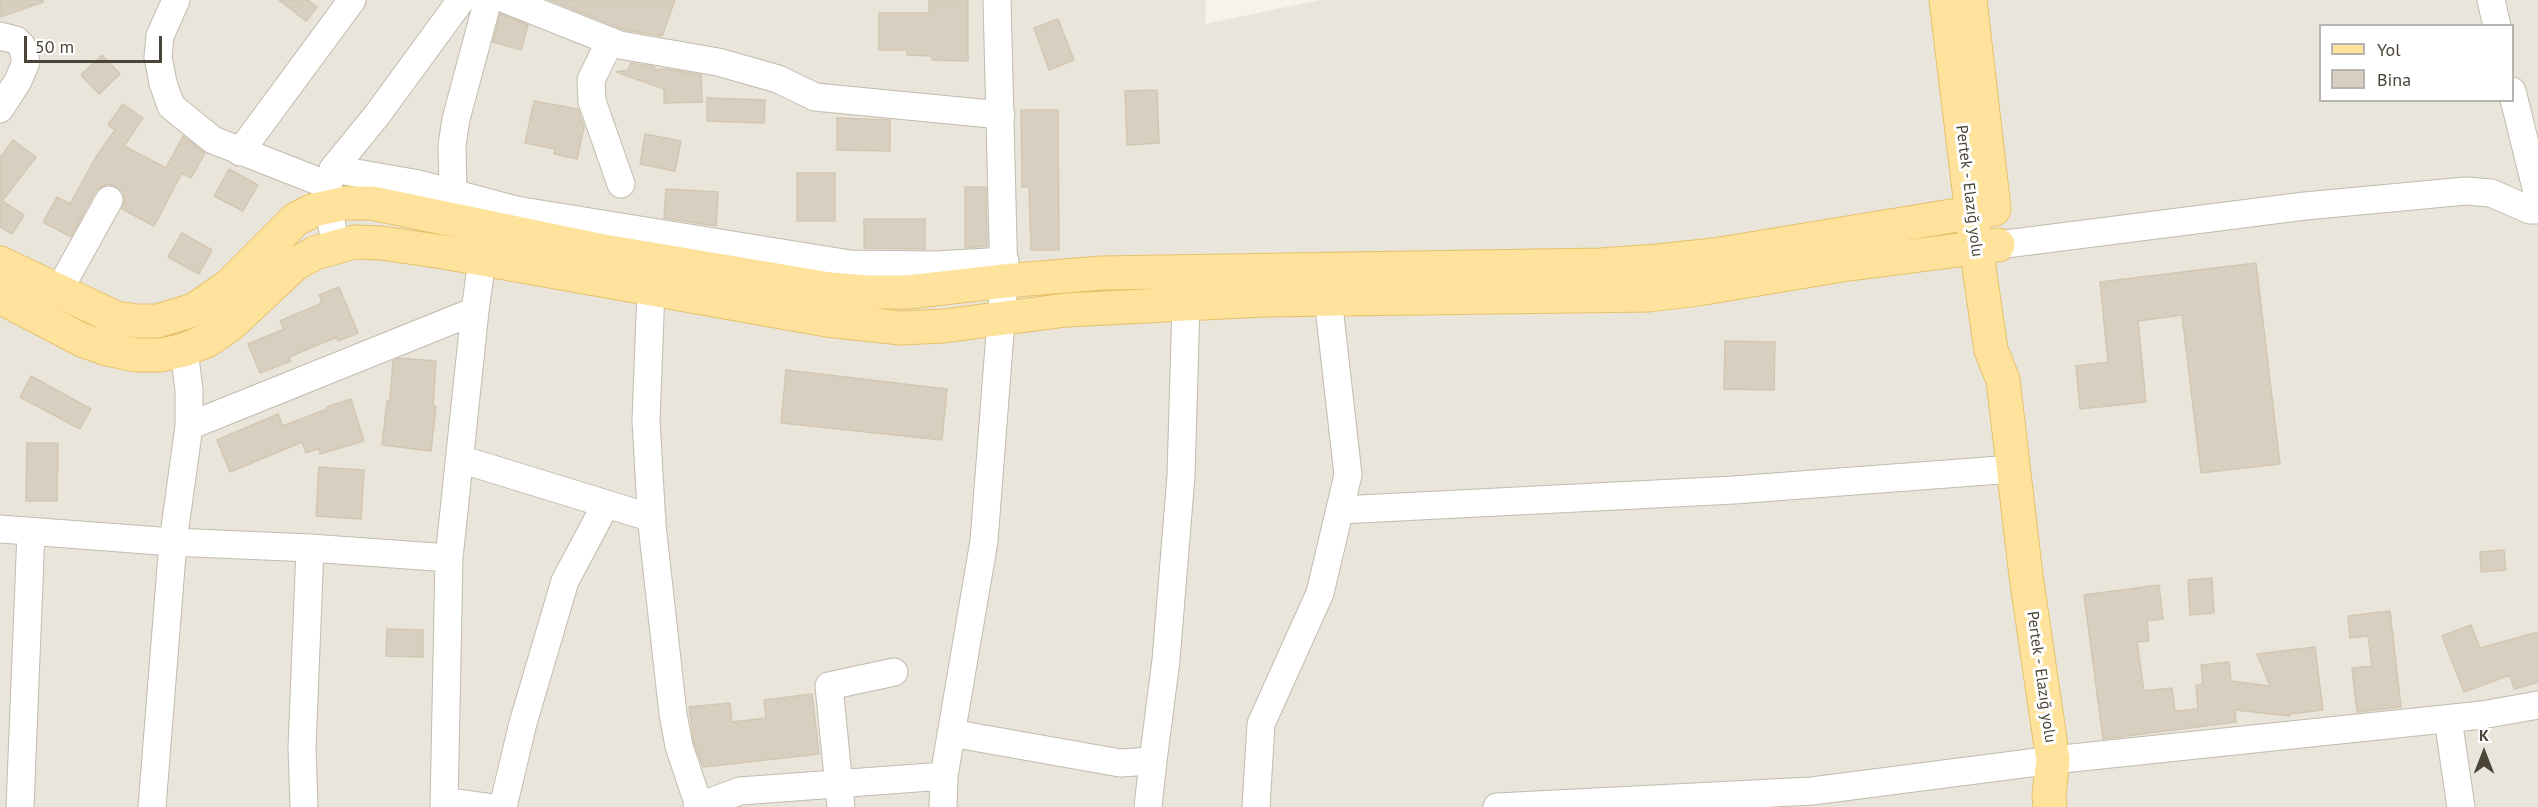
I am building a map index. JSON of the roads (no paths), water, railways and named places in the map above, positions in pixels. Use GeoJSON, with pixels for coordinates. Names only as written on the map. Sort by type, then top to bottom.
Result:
{"type":"FeatureCollection","features":[{"type":"Feature","properties":{"kind":"main road","name":"Pertek - Elazığ yolu"},"geometry":{"type":"LineString","coordinates":[[1946,0],[1983,211]]}},
{"type":"Feature","properties":{"kind":"main road","name":"Pertek - Elazığ yolu"},"geometry":{"type":"LineString","coordinates":[[1970,0],[1987,246],[1990,350],[2002,380],[2026,576],[2054,760]]}},
{"type":"Feature","properties":{"kind":"main road"},"geometry":{"type":"LineString","coordinates":[[0,263],[116,318],[157,321],[177,317],[194,310],[229,286],[297,219],[314,210],[330,187],[372,203],[598,250],[830,289],[868,292],[908,292],[1004,271],[1101,273],[1635,263],[1714,255],[1983,211]]}},
{"type":"Feature","properties":{"kind":"main road"},"geometry":{"type":"LineString","coordinates":[[0,297],[82,340],[107,350],[135,355],[161,355],[184,350],[208,340],[231,324],[295,264],[315,253],[354,242],[381,243],[864,326],[901,328],[943,326],[1066,310],[1186,304],[1328,298],[1649,295],[1852,263],[1987,246]]}},
{"type":"Feature","properties":{"kind":"main road"},"geometry":{"type":"LineString","coordinates":[[2050,807],[2049,794],[2054,760]]}},
{"type":"Feature","properties":{"kind":"main road"},"geometry":{"type":"LineString","coordinates":[[2054,760],[2068,787],[2071,807]]}},
{"type":"Feature","properties":{"kind":"street"},"geometry":{"type":"LineString","coordinates":[[176,0],[160,36],[158,57],[163,83],[171,106],[213,140],[330,187],[385,177],[453,192],[516,210],[850,264],[936,266],[1004,271]]}},
{"type":"Feature","properties":{"kind":"street"},"geometry":{"type":"LineString","coordinates":[[240,152],[352,0]]}},
{"type":"Feature","properties":{"kind":"street"},"geometry":{"type":"LineString","coordinates":[[336,246],[330,187],[377,115],[461,0]]}},
{"type":"Feature","properties":{"kind":"street"},"geometry":{"type":"LineString","coordinates":[[453,192],[452,157],[456,119],[488,0]]}},
{"type":"Feature","properties":{"kind":"street"},"geometry":{"type":"LineString","coordinates":[[507,0],[610,41],[718,62],[778,79],[815,97],[1001,115]]}},
{"type":"Feature","properties":{"kind":"street"},"geometry":{"type":"LineString","coordinates":[[943,807],[944,776],[984,541],[1004,271],[997,0]]}},
{"type":"Feature","properties":{"kind":"street"},"geometry":{"type":"LineString","coordinates":[[2491,0],[2497,24]]}},
{"type":"Feature","properties":{"kind":"street"},"geometry":{"type":"LineString","coordinates":[[0,36],[16,40],[25,54],[26,62],[18,81],[0,109]]}},
{"type":"Feature","properties":{"kind":"street"},"geometry":{"type":"LineString","coordinates":[[610,41],[591,80],[591,100],[621,184]]}},
{"type":"Feature","properties":{"kind":"street"},"geometry":{"type":"LineString","coordinates":[[2514,99],[2538,196]]}},
{"type":"Feature","properties":{"kind":"street"},"geometry":{"type":"LineString","coordinates":[[1987,246],[2305,206],[2466,191],[2492,193],[2530,210],[2538,210]]}},
{"type":"Feature","properties":{"kind":"street"},"geometry":{"type":"LineString","coordinates":[[58,292],[109,200]]}},
{"type":"Feature","properties":{"kind":"street"},"geometry":{"type":"LineString","coordinates":[[482,260],[474,311],[449,558],[444,804],[487,807]]}},
{"type":"Feature","properties":{"kind":"street"},"geometry":{"type":"LineString","coordinates":[[651,289],[646,422],[652,518],[673,714],[679,746],[710,804],[740,791],[839,795],[944,776]]}},
{"type":"Feature","properties":{"kind":"street"},"geometry":{"type":"LineString","coordinates":[[1256,807],[1261,724],[1320,593],[1348,474],[1328,298]]}},
{"type":"Feature","properties":{"kind":"street"},"geometry":{"type":"LineString","coordinates":[[1148,807],[1166,660],[1181,476],[1186,304]]}},
{"type":"Feature","properties":{"kind":"street"},"geometry":{"type":"LineString","coordinates":[[189,426],[474,311]]}},
{"type":"Feature","properties":{"kind":"street"},"geometry":{"type":"LineString","coordinates":[[152,807],[174,542],[189,426],[189,390],[184,350]]}},
{"type":"Feature","properties":{"kind":"street"},"geometry":{"type":"LineString","coordinates":[[460,459],[652,518]]}},
{"type":"Feature","properties":{"kind":"street"},"geometry":{"type":"LineString","coordinates":[[1340,510],[1734,490],[2013,469]]}},
{"type":"Feature","properties":{"kind":"street"},"geometry":{"type":"LineString","coordinates":[[503,807],[523,723],[565,581],[606,504]]}},
{"type":"Feature","properties":{"kind":"street"},"geometry":{"type":"LineString","coordinates":[[0,529],[449,558]]}},
{"type":"Feature","properties":{"kind":"street"},"geometry":{"type":"LineString","coordinates":[[20,807],[12,731],[31,532]]}},
{"type":"Feature","properties":{"kind":"street"},"geometry":{"type":"LineString","coordinates":[[304,807],[302,748],[310,548]]}},
{"type":"Feature","properties":{"kind":"street"},"geometry":{"type":"LineString","coordinates":[[839,795],[829,686],[894,672]]}},
{"type":"Feature","properties":{"kind":"street"},"geometry":{"type":"LineString","coordinates":[[1497,807],[1812,790],[2054,760],[2448,719],[2538,705]]}},
{"type":"Feature","properties":{"kind":"street"},"geometry":{"type":"LineString","coordinates":[[2448,719],[2461,807]]}},
{"type":"Feature","properties":{"kind":"street"},"geometry":{"type":"LineString","coordinates":[[951,733],[1120,763],[1152,761]]}}]}
